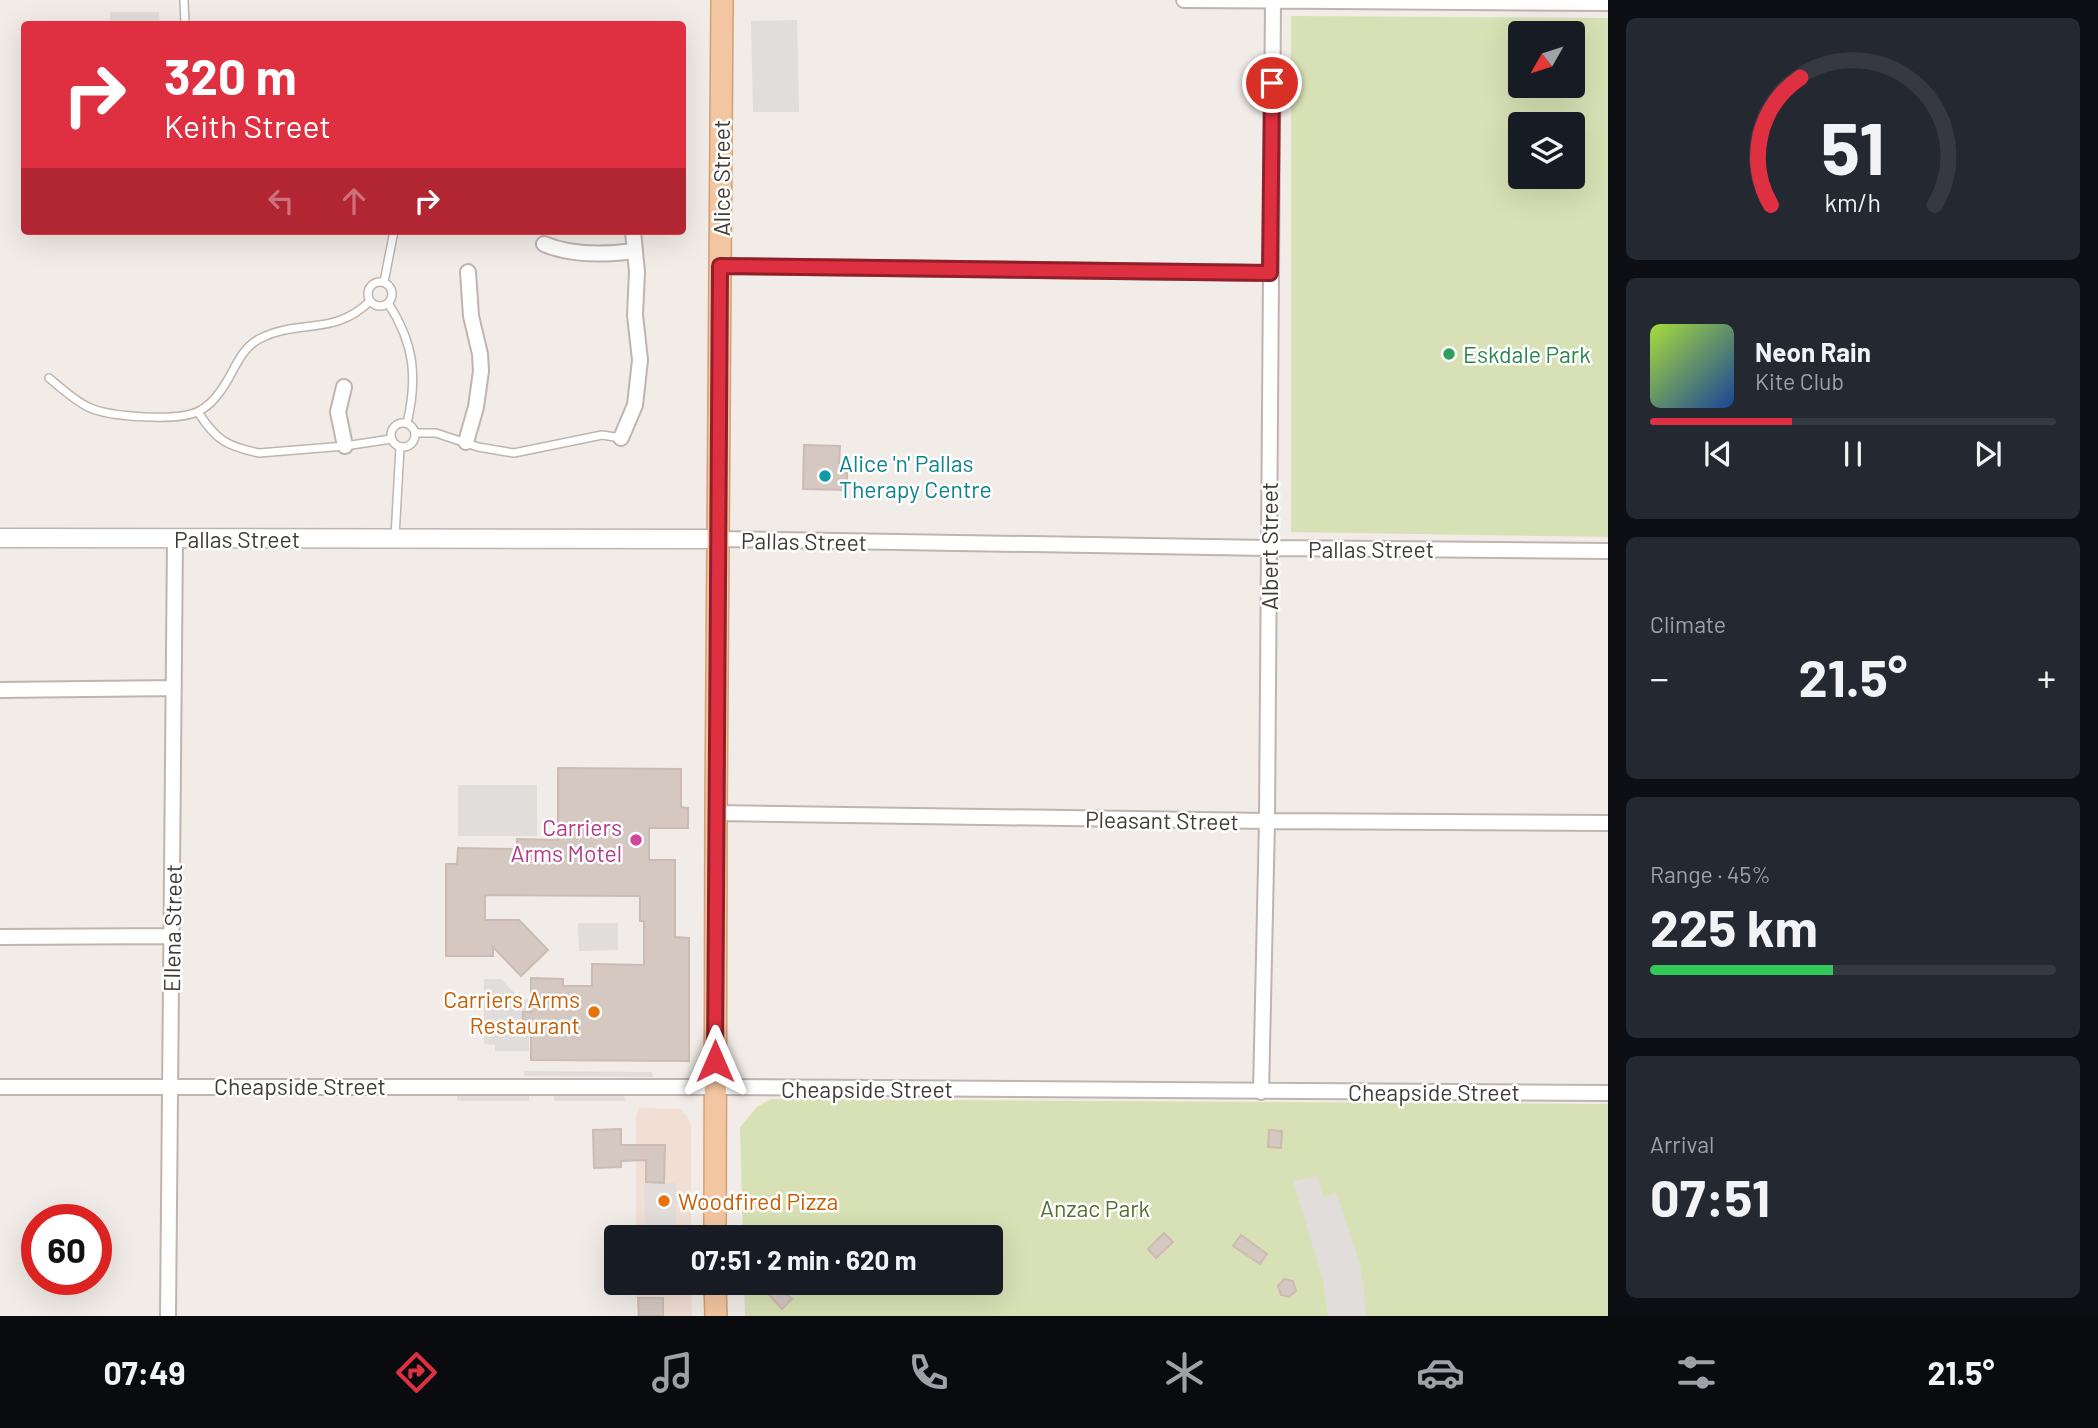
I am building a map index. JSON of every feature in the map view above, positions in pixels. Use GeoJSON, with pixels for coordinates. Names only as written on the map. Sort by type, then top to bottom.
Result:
{"type":"FeatureCollection","features":[{"type":"Feature","properties":{"kind":"main road","name":"Alice Street"},"geometry":{"type":"LineString","coordinates":[[715,1225],[722,0]]}},
{"type":"Feature","properties":{"kind":"main road"},"geometry":{"type":"LineString","coordinates":[[716,1295],[716,1316]]}},
{"type":"Feature","properties":{"kind":"street"},"geometry":{"type":"LineString","coordinates":[[1184,0],[1608,3]]}},
{"type":"Feature","properties":{"kind":"street","name":"Albert Street"},"geometry":{"type":"LineString","coordinates":[[1261,1092],[1267,821],[1273,1]]}},
{"type":"Feature","properties":{"kind":"street"},"geometry":{"type":"LineString","coordinates":[[621,438],[635,405],[640,360],[635,315],[637,272],[633,235]]}},
{"type":"Feature","properties":{"kind":"street"},"geometry":{"type":"LineString","coordinates":[[544,244],[565,251],[598,254],[633,251]]}},
{"type":"Feature","properties":{"kind":"street"},"geometry":{"type":"LineString","coordinates":[[720,266],[1270,273]]}},
{"type":"Feature","properties":{"kind":"street"},"geometry":{"type":"LineString","coordinates":[[466,442],[476,407],[481,371],[471,316],[468,272]]}},
{"type":"Feature","properties":{"kind":"street"},"geometry":{"type":"LineString","coordinates":[[344,387],[338,412],[345,446]]}},
{"type":"Feature","properties":{"kind":"street","name":"Pallas Street"},"geometry":{"type":"LineString","coordinates":[[0,538],[718,540],[1608,551]]}},
{"type":"Feature","properties":{"kind":"street","name":"Ellena Street"},"geometry":{"type":"LineString","coordinates":[[168,1316],[175,540]]}},
{"type":"Feature","properties":{"kind":"street"},"geometry":{"type":"LineString","coordinates":[[0,690],[174,688]]}},
{"type":"Feature","properties":{"kind":"street","name":"Pleasant Street"},"geometry":{"type":"LineString","coordinates":[[716,813],[1608,823]]}},
{"type":"Feature","properties":{"kind":"street"},"geometry":{"type":"LineString","coordinates":[[0,936],[172,936]]}},
{"type":"Feature","properties":{"kind":"street","name":"Cheapside Street"},"geometry":{"type":"LineString","coordinates":[[0,1087],[715,1087],[1608,1093]]}},
{"type":"Feature","properties":{"kind":"lane"},"geometry":{"type":"LineString","coordinates":[[184,0],[185,21]]}},
{"type":"Feature","properties":{"kind":"lane"},"geometry":{"type":"LineString","coordinates":[[384,282],[376,282],[370,287],[368,294],[370,301],[381,306],[388,303],[392,292],[384,282],[393,235]]}},
{"type":"Feature","properties":{"kind":"lane"},"geometry":{"type":"LineString","coordinates":[[49,378],[86,406],[100,412],[160,416],[198,412],[221,391],[240,358],[249,346],[259,339],[283,331],[333,324],[361,311],[370,301]]}},
{"type":"Feature","properties":{"kind":"lane"},"geometry":{"type":"LineString","coordinates":[[388,303],[405,333],[412,364],[414,385],[407,424]]}},
{"type":"Feature","properties":{"kind":"lane"},"geometry":{"type":"LineString","coordinates":[[198,412],[219,439],[259,453],[345,446],[391,439]]}},
{"type":"Feature","properties":{"kind":"lane"},"geometry":{"type":"LineString","coordinates":[[391,439],[393,427],[400,423],[407,424],[415,433],[436,433],[495,451],[514,453],[601,435],[621,438]]}},
{"type":"Feature","properties":{"kind":"lane"},"geometry":{"type":"LineString","coordinates":[[400,447],[411,444],[415,433]]}},
{"type":"Feature","properties":{"kind":"lane"},"geometry":{"type":"LineString","coordinates":[[391,439],[400,447]]}},
{"type":"Feature","properties":{"kind":"lane"},"geometry":{"type":"LineString","coordinates":[[395,538],[400,447]]}},
{"type":"Feature","properties":{"kind":"shaded area"},"geometry":{"type":"Polygon","coordinates":[[[110,12],[159,12],[160,21],[110,21],[110,12]]]}},
{"type":"Feature","properties":{"kind":"shaded area"},"geometry":{"type":"Polygon","coordinates":[[[797,20],[799,112],[753,112],[751,21],[797,20]]]}},
{"type":"Feature","properties":{"kind":"shaded area"},"geometry":{"type":"Polygon","coordinates":[[[458,785],[537,785],[537,836],[458,836],[458,785]]]}},
{"type":"Feature","properties":{"kind":"shaded area"},"geometry":{"type":"Polygon","coordinates":[[[578,923],[618,923],[618,950],[579,951],[578,923]]]}},
{"type":"Feature","properties":{"kind":"shaded area"},"geometry":{"type":"Polygon","coordinates":[[[484,979],[501,979],[520,999],[529,999],[529,1051],[495,1051],[495,1045],[484,1044],[484,979]]]}},
{"type":"Feature","properties":{"kind":"shaded area"},"geometry":{"type":"Polygon","coordinates":[[[524,1071],[652,1072],[653,1077],[524,1076],[524,1071]]]}},
{"type":"Feature","properties":{"kind":"shaded area"},"geometry":{"type":"Polygon","coordinates":[[[624,1095],[625,1101],[554,1101],[554,1096],[624,1095]]]}},
{"type":"Feature","properties":{"kind":"shaded area"},"geometry":{"type":"Polygon","coordinates":[[[457,1096],[529,1096],[529,1101],[457,1101],[457,1096]]]}},
{"type":"Feature","properties":{"kind":"shaded area"},"geometry":{"type":"Polygon","coordinates":[[[639,1108],[680,1109],[687,1116],[691,1124],[691,1225],[636,1225],[636,1116],[639,1108]]]}},
{"type":"Feature","properties":{"kind":"shaded area"},"geometry":{"type":"Polygon","coordinates":[[[1318,1176],[1323,1197],[1336,1193],[1361,1270],[1367,1316],[1328,1316],[1323,1280],[1293,1181],[1318,1176]]]}},
{"type":"Feature","properties":{"kind":"shaded area"},"geometry":{"type":"Polygon","coordinates":[[[676,1183],[676,1225],[645,1225],[644,1184],[676,1183]]]}},
{"type":"Feature","properties":{"kind":"shaded area"},"geometry":{"type":"Polygon","coordinates":[[[637,1295],[691,1295],[692,1316],[637,1316],[637,1295]]]}},
{"type":"Feature","properties":{"kind":"green space","name":"Eskdale Park"},"geometry":{"type":"Polygon","coordinates":[[[1291,16],[1608,18],[1608,537],[1291,532],[1291,16]]]}},
{"type":"Feature","properties":{"kind":"green space","name":"Anzac Park"},"geometry":{"type":"Polygon","coordinates":[[[771,1099],[1608,1104],[1608,1316],[745,1316],[744,1295],[1003,1295],[1003,1225],[743,1225],[740,1127],[757,1107],[771,1099]]]}},
{"type":"Feature","properties":{"kind":"building","name":"Alice 'n' Pallas Therapy Centre"},"geometry":{"type":"Polygon","coordinates":[[[804,445],[840,446],[839,463],[847,463],[847,490],[803,489],[804,445]]]}},
{"type":"Feature","properties":{"kind":"building"},"geometry":{"type":"Polygon","coordinates":[[[558,768],[681,769],[681,807],[688,808],[688,828],[649,828],[649,860],[675,860],[675,937],[689,938],[689,1061],[531,1060],[531,1033],[523,1033],[523,1012],[531,1012],[531,978],[563,979],[563,986],[592,986],[592,964],[644,965],[644,921],[640,921],[640,896],[485,895],[485,920],[519,920],[548,950],[521,976],[493,947],[493,956],[446,956],[446,864],[457,864],[458,848],[517,849],[517,839],[558,840],[558,768]]]}},
{"type":"Feature","properties":{"kind":"building"},"geometry":{"type":"Polygon","coordinates":[[[621,1129],[621,1145],[665,1145],[664,1183],[646,1182],[646,1160],[621,1161],[621,1167],[594,1168],[593,1130],[621,1129]]]}},
{"type":"Feature","properties":{"kind":"building"},"geometry":{"type":"Polygon","coordinates":[[[1269,1130],[1282,1131],[1281,1148],[1268,1147],[1269,1130]]]}},
{"type":"Feature","properties":{"kind":"building"},"geometry":{"type":"Polygon","coordinates":[[[1164,1233],[1173,1242],[1156,1258],[1148,1249],[1164,1233]]]}},
{"type":"Feature","properties":{"kind":"building"},"geometry":{"type":"Polygon","coordinates":[[[1241,1235],[1267,1254],[1260,1264],[1233,1246],[1241,1235]]]}},
{"type":"Feature","properties":{"kind":"building"},"geometry":{"type":"Polygon","coordinates":[[[1284,1279],[1293,1281],[1296,1291],[1289,1297],[1281,1295],[1278,1286],[1284,1279]]]}},
{"type":"Feature","properties":{"kind":"building"},"geometry":{"type":"Polygon","coordinates":[[[769,1295],[788,1295],[792,1299],[782,1309],[769,1295]]]}},
{"type":"Feature","properties":{"kind":"building"},"geometry":{"type":"Polygon","coordinates":[[[638,1298],[663,1298],[663,1316],[639,1316],[638,1298]]]}},
{"type":"Feature","properties":{"kind":"place","name":"Eskdale Park"},"geometry":{"type":"Point","coordinates":[1449,354]}},
{"type":"Feature","properties":{"kind":"place","name":"Alice 'n' Pallas Therapy Centre"},"geometry":{"type":"Point","coordinates":[825,476]}},
{"type":"Feature","properties":{"kind":"place","name":"Carriers Arms Motel"},"geometry":{"type":"Point","coordinates":[636,840]}},
{"type":"Feature","properties":{"kind":"place","name":"Carriers Arms Restaurant"},"geometry":{"type":"Point","coordinates":[594,1012]}},
{"type":"Feature","properties":{"kind":"place","name":"Woodfired Pizza"},"geometry":{"type":"Point","coordinates":[664,1201]}},
{"type":"Feature","properties":{"kind":"route"},"geometry":{"type":"LineString","coordinates":[[715,1061],[720,266],[1270,273],[1272,83]]}}]}
